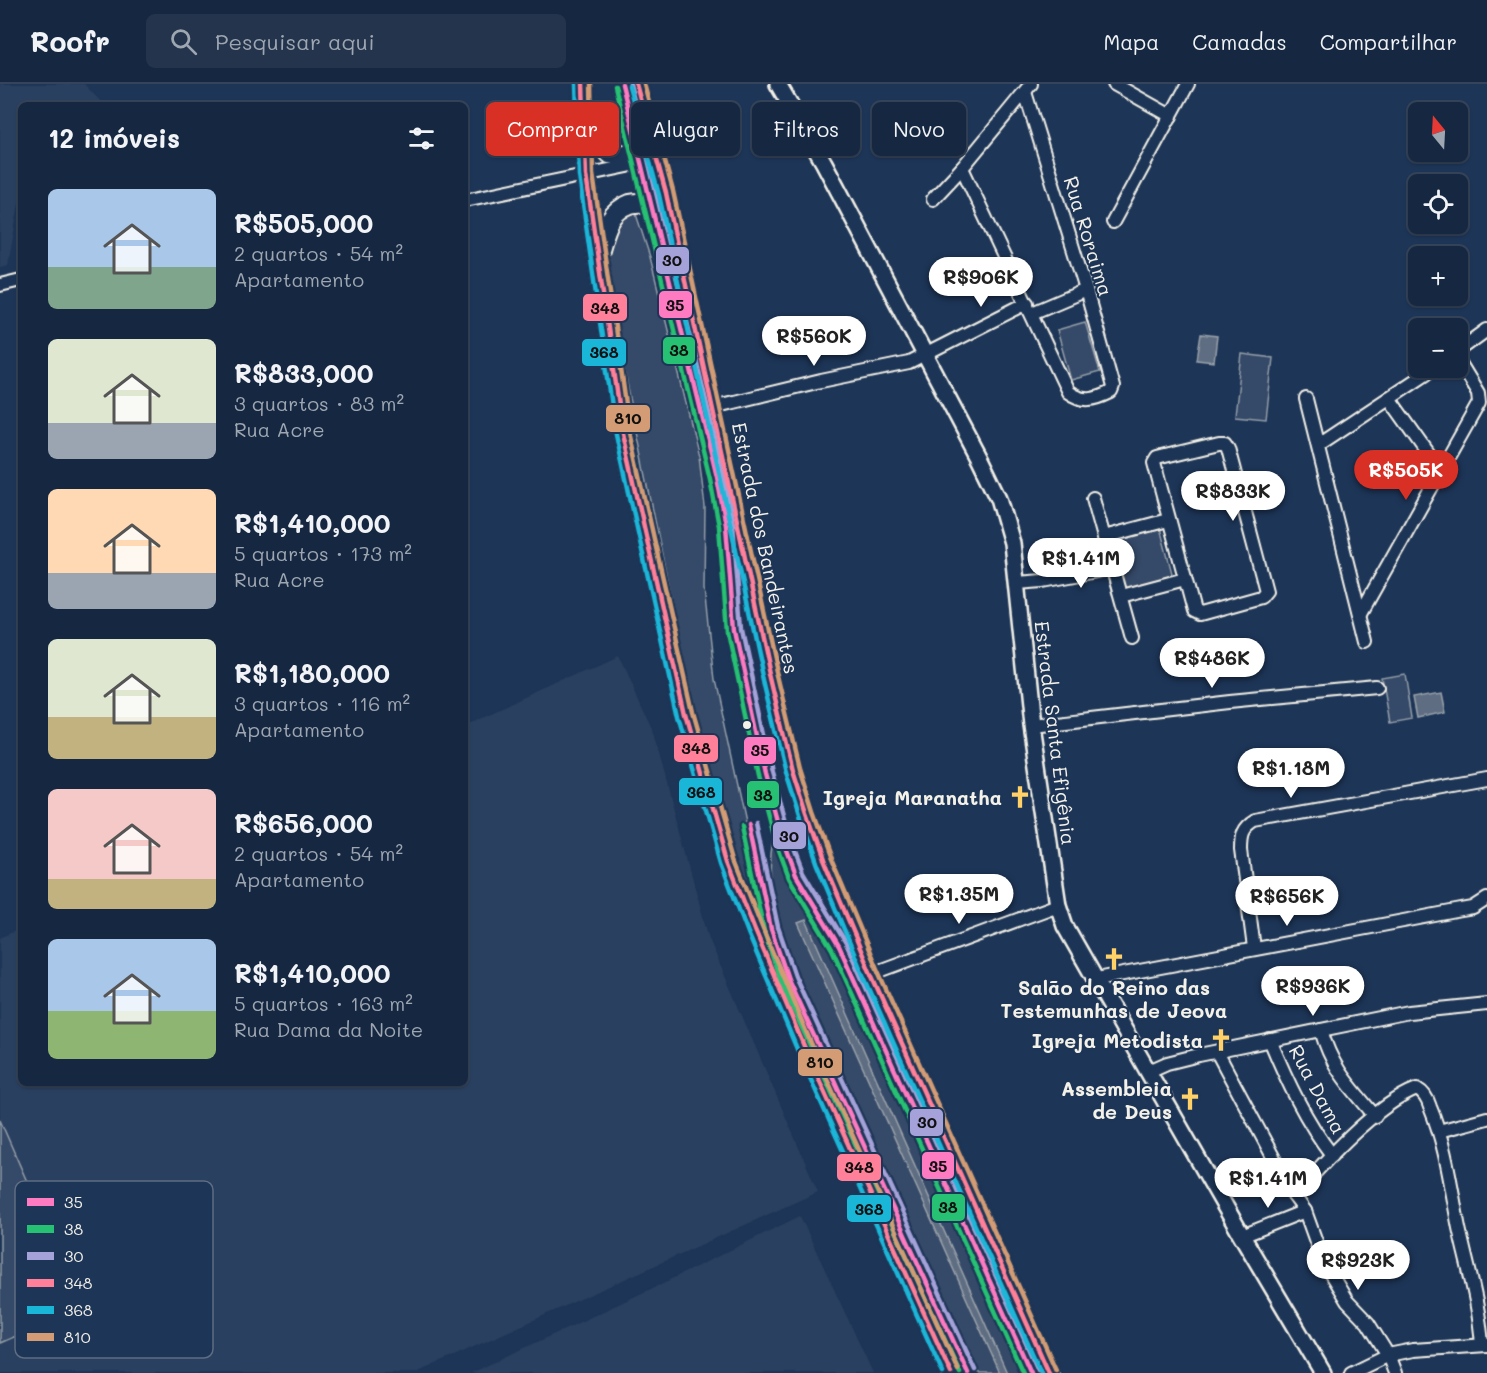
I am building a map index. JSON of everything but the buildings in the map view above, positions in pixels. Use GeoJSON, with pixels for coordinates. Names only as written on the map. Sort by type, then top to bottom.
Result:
{"type":"FeatureCollection","features":[{"type":"Feature","properties":{"kind":"main road"},"geometry":{"type":"LineString","coordinates":[[583,84],[583,102]]}},
{"type":"Feature","properties":{"kind":"main road","name":"Estrada dos Bandeirantes"},"geometry":{"type":"LineString","coordinates":[[636,84],[641,102]]}},
{"type":"Feature","properties":{"kind":"main road"},"geometry":{"type":"LineString","coordinates":[[585,156],[623,433],[680,694],[728,861],[804,1046],[951,1373]]}},
{"type":"Feature","properties":{"kind":"main road","name":"Estrada dos Bandeirantes"},"geometry":{"type":"LineString","coordinates":[[655,156],[677,242],[793,770],[824,862],[871,974],[1049,1373]]}},
{"type":"Feature","properties":{"kind":"main road"},"geometry":{"type":"LineString","coordinates":[[599,255],[612,216],[621,208],[637,202],[651,205],[659,213],[677,242]]}},
{"type":"Feature","properties":{"kind":"street","name":"Estrada Santa Efigênia"},"geometry":{"type":"LineString","coordinates":[[778,84],[830,173],[999,498],[1012,543],[1031,725],[1058,905],[1065,926],[1323,1373]]}},
{"type":"Feature","properties":{"kind":"street"},"geometry":{"type":"LineString","coordinates":[[1114,84],[1171,116]]}},
{"type":"Feature","properties":{"kind":"street"},"geometry":{"type":"LineString","coordinates":[[1113,222],[1188,84]]}},
{"type":"Feature","properties":{"kind":"street"},"geometry":{"type":"LineString","coordinates":[[933,199],[962,168],[1028,88]]}},
{"type":"Feature","properties":{"kind":"street","name":"Rua Roraima"},"geometry":{"type":"LineString","coordinates":[[1028,88],[1113,387],[1111,392],[1085,400],[1079,400],[1068,392],[1029,308]]}},
{"type":"Feature","properties":{"kind":"street"},"geometry":{"type":"LineString","coordinates":[[468,199],[628,166],[640,156]]}},
{"type":"Feature","properties":{"kind":"street"},"geometry":{"type":"LineString","coordinates":[[962,168],[1029,308]]}},
{"type":"Feature","properties":{"kind":"street"},"geometry":{"type":"LineString","coordinates":[[0,285],[18,281]]}},
{"type":"Feature","properties":{"kind":"street"},"geometry":{"type":"LineString","coordinates":[[713,408],[821,381],[909,363],[924,354],[1029,308],[1086,290]]}},
{"type":"Feature","properties":{"kind":"street"},"geometry":{"type":"LineString","coordinates":[[1468,344],[1487,330]]}},
{"type":"Feature","properties":{"kind":"street"},"geometry":{"type":"LineString","coordinates":[[1360,613],[1479,403],[1478,393],[1468,376]]}},
{"type":"Feature","properties":{"kind":"street"},"geometry":{"type":"LineString","coordinates":[[1318,446],[1419,378]]}},
{"type":"Feature","properties":{"kind":"street"},"geometry":{"type":"LineString","coordinates":[[1389,398],[1441,471]]}},
{"type":"Feature","properties":{"kind":"street"},"geometry":{"type":"LineString","coordinates":[[1306,399],[1367,642]]}},
{"type":"Feature","properties":{"kind":"street"},"geometry":{"type":"LineString","coordinates":[[1225,443],[1266,593],[1261,597],[1200,614],[1194,611],[1185,579],[1154,460],[1225,443]]}},
{"type":"Feature","properties":{"kind":"street"},"geometry":{"type":"LineString","coordinates":[[1093,498],[1132,638]]}},
{"type":"Feature","properties":{"kind":"street"},"geometry":{"type":"LineString","coordinates":[[1104,537],[1168,520]]}},
{"type":"Feature","properties":{"kind":"street"},"geometry":{"type":"LineString","coordinates":[[1017,583],[1043,581],[1113,568]]}},
{"type":"Feature","properties":{"kind":"street"},"geometry":{"type":"LineString","coordinates":[[1121,596],[1185,579]]}},
{"type":"Feature","properties":{"kind":"street"},"geometry":{"type":"LineString","coordinates":[[1031,725],[1377,688]]}},
{"type":"Feature","properties":{"kind":"street"},"geometry":{"type":"LineString","coordinates":[[1254,948],[1240,836],[1246,827],[1255,821],[1487,779]]}},
{"type":"Feature","properties":{"kind":"street"},"geometry":{"type":"LineString","coordinates":[[1097,979],[1473,908],[1487,899]]}},
{"type":"Feature","properties":{"kind":"street"},"geometry":{"type":"LineString","coordinates":[[871,974],[1058,905]]}},
{"type":"Feature","properties":{"kind":"street"},"geometry":{"type":"LineString","coordinates":[[1149,1071],[1167,1063],[1409,1012],[1487,1004]]}},
{"type":"Feature","properties":{"kind":"street"},"geometry":{"type":"LineString","coordinates":[[1321,1030],[1327,1052],[1337,1070],[1375,1116]]}},
{"type":"Feature","properties":{"kind":"street","name":"Rua Dama"},"geometry":{"type":"LineString","coordinates":[[1270,1040],[1282,1070],[1314,1131],[1332,1155]]}},
{"type":"Feature","properties":{"kind":"street"},"geometry":{"type":"LineString","coordinates":[[1217,1052],[1294,1196],[1305,1211],[1323,1261],[1347,1301],[1368,1323],[1388,1355],[1395,1373]]}},
{"type":"Feature","properties":{"kind":"street"},"geometry":{"type":"LineString","coordinates":[[1294,1196],[1332,1155],[1375,1116],[1404,1094],[1417,1089],[1422,1092],[1430,1105],[1439,1131],[1485,1345],[1413,1350],[1388,1355],[1351,1373]]}},
{"type":"Feature","properties":{"kind":"street"},"geometry":{"type":"LineString","coordinates":[[1439,1131],[1487,1118]]}},
{"type":"Feature","properties":{"kind":"street"},"geometry":{"type":"LineString","coordinates":[[1242,1236],[1305,1211]]}},
{"type":"Feature","properties":{"kind":"shaded area"},"geometry":{"type":"Polygon","coordinates":[[[0,84],[84,84],[101,102],[18,102],[18,209],[8,265],[0,267],[0,84]]]}},
{"type":"Feature","properties":{"kind":"shaded area"},"geometry":{"type":"Polygon","coordinates":[[[634,208],[650,257],[699,456],[705,507],[704,589],[714,679],[769,934],[753,909],[741,881],[702,747],[629,393],[605,262],[616,213],[634,208]]]}},
{"type":"Feature","properties":{"kind":"shaded area"},"geometry":{"type":"Polygon","coordinates":[[[1085,322],[1100,372],[1071,380],[1057,330],[1085,322]]]}},
{"type":"Feature","properties":{"kind":"shaded area"},"geometry":{"type":"Polygon","coordinates":[[[1201,334],[1217,336],[1214,362],[1197,360],[1201,334]]]}},
{"type":"Feature","properties":{"kind":"shaded area"},"geometry":{"type":"Polygon","coordinates":[[[1242,354],[1273,358],[1266,419],[1235,416],[1242,354]]]}},
{"type":"Feature","properties":{"kind":"shaded area"},"geometry":{"type":"Polygon","coordinates":[[[1159,524],[1173,577],[1112,594],[1098,541],[1159,524]]]}},
{"type":"Feature","properties":{"kind":"shaded area"},"geometry":{"type":"Polygon","coordinates":[[[618,656],[653,732],[709,939],[818,1192],[416,1373],[0,1373],[0,938],[18,929],[18,1086],[468,1086],[468,725],[618,656]]]}},
{"type":"Feature","properties":{"kind":"shaded area"},"geometry":{"type":"Polygon","coordinates":[[[1405,674],[1412,718],[1390,722],[1382,678],[1405,674]]]}},
{"type":"Feature","properties":{"kind":"shaded area"},"geometry":{"type":"Polygon","coordinates":[[[1441,692],[1445,712],[1418,718],[1414,697],[1441,692]]]}},
{"type":"Feature","properties":{"kind":"shaded area"},"geometry":{"type":"Polygon","coordinates":[[[773,840],[809,907],[832,940],[851,975],[1025,1373],[975,1373],[787,955],[771,884],[773,840]]]}},
{"type":"Feature","properties":{"kind":"shaded area"},"geometry":{"type":"Polygon","coordinates":[[[806,920],[1007,1373],[1000,1373],[798,923],[806,920]]]}},
{"type":"Feature","properties":{"kind":"shaded area"},"geometry":{"type":"Polygon","coordinates":[[[0,1120],[27,1181],[15,1181],[15,1336],[0,1343],[0,1120]]]}},
{"type":"Feature","properties":{"kind":"shaded area"},"geometry":{"type":"Polygon","coordinates":[[[800,1216],[873,1373],[471,1373],[655,1287],[800,1216]]]}},
{"type":"Feature","properties":{"kind":"transit line","name":"368"},"geometry":{"type":"LineString","coordinates":[[576,84],[579,176],[616,434],[679,716],[721,863],[748,933],[797,1049],[943,1373]]}},
{"type":"Feature","properties":{"kind":"transit line","name":"348"},"geometry":{"type":"LineString","coordinates":[[583,84],[586,175],[623,433],[686,714],[728,861],[755,930],[804,1046],[951,1373]]}},
{"type":"Feature","properties":{"kind":"transit line","name":"810"},"geometry":{"type":"LineString","coordinates":[[591,84],[593,174],[630,432],[693,712],[735,859],[762,927],[811,1043],[958,1370]]}},
{"type":"Feature","properties":{"kind":"transit line","name":"35"},"geometry":{"type":"LineString","coordinates":[[622,84],[717,477],[726,525],[734,629],[765,774],[783,840],[796,875],[839,946],[1031,1373]]}},
{"type":"Feature","properties":{"kind":"transit line","name":"30"},"geometry":{"type":"LineString","coordinates":[[630,84],[724,476],[733,524],[741,628],[772,772],[790,838],[803,872],[846,943],[1038,1370]]}},
{"type":"Feature","properties":{"kind":"transit line","name":"348"},"geometry":{"type":"LineString","coordinates":[[636,84],[666,193],[771,678],[793,770],[807,814],[824,862],[871,974],[1049,1373]]}},
{"type":"Feature","properties":{"kind":"transit line","name":"810"},"geometry":{"type":"LineString","coordinates":[[644,84],[673,191],[778,676],[800,768],[814,812],[878,971],[1056,1370]]}},
{"type":"Feature","properties":{"kind":"transit line","name":"38"},"geometry":{"type":"LineString","coordinates":[[615,86],[710,479],[719,526],[727,631],[758,776],[776,843],[789,878],[832,949],[1023,1373]]}},
{"type":"Feature","properties":{"kind":"transit line","name":"368"},"geometry":{"type":"LineString","coordinates":[[629,86],[659,195],[764,680],[786,772],[800,816],[817,865],[864,977],[1041,1373]]}},
{"type":"Feature","properties":{"kind":"transit line","name":"30"},"geometry":{"type":"LineString","coordinates":[[756,823],[778,927],[795,976],[975,1370]]}},
{"type":"Feature","properties":{"kind":"transit line","name":"35"},"geometry":{"type":"LineString","coordinates":[[749,825],[771,929],[788,979],[968,1373]]}},
{"type":"Feature","properties":{"kind":"transit line","name":"38"},"geometry":{"type":"LineString","coordinates":[[742,827],[764,931],[781,982],[960,1373]]}},
{"type":"Feature","properties":{"kind":"place","name":"Igreja Maranatha"},"geometry":{"type":"Point","coordinates":[1020,797]}},
{"type":"Feature","properties":{"kind":"place","name":"Salão do Reino das Testemunhas de Jeova"},"geometry":{"type":"Point","coordinates":[1114,959]}},
{"type":"Feature","properties":{"kind":"place","name":"Igreja Metodista"},"geometry":{"type":"Point","coordinates":[1221,1040]}},
{"type":"Feature","properties":{"kind":"place","name":"Assembleia de Deus"},"geometry":{"type":"Point","coordinates":[1190,1099]}}]}
